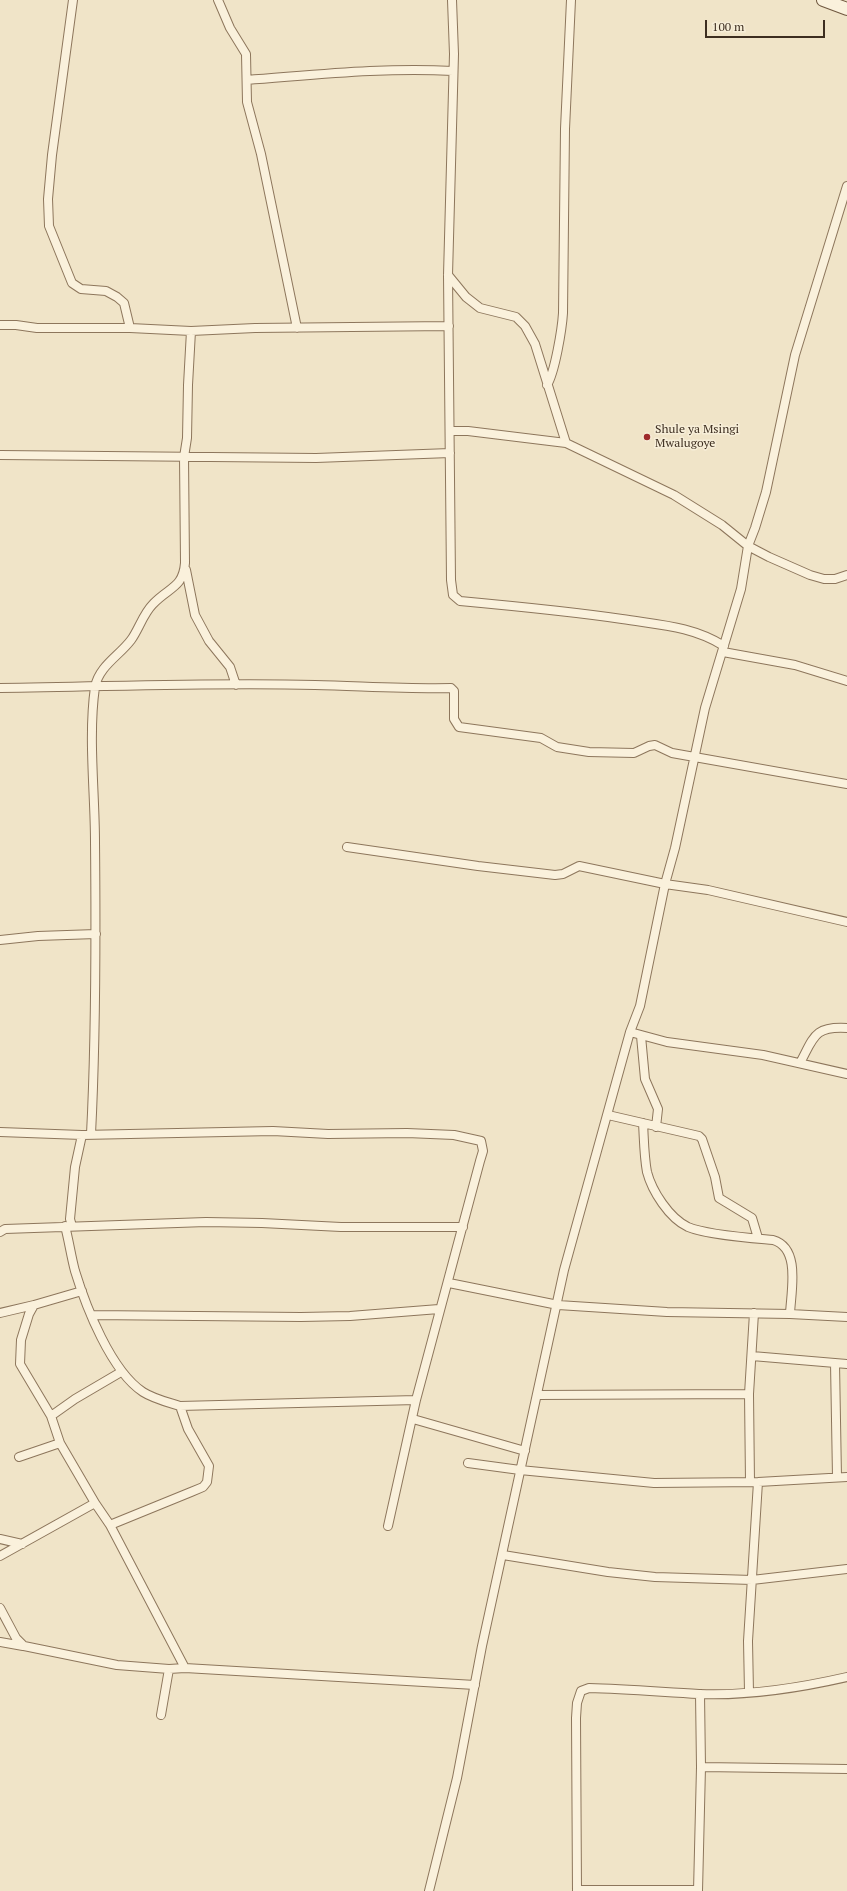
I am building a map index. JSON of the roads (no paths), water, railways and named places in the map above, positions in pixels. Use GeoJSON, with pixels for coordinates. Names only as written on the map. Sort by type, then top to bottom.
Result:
{"type":"FeatureCollection","features":[{"type":"Feature","properties":{"kind":"street"},"geometry":{"type":"LineString","coordinates":[[73,0],[51,168],[48,199],[49,226],[72,282],[81,289],[106,291],[117,296],[124,303],[130,328]]}},
{"type":"Feature","properties":{"kind":"street"},"geometry":{"type":"LineString","coordinates":[[218,0],[230,28],[246,54],[247,102],[263,162],[297,328]]}},
{"type":"Feature","properties":{"kind":"street"},"geometry":{"type":"LineString","coordinates":[[452,0],[453,71],[448,275],[451,580],[453,595],[460,601],[571,611],[681,628],[700,633],[724,649],[795,665],[847,681]]}},
{"type":"Feature","properties":{"kind":"street"},"geometry":{"type":"LineString","coordinates":[[547,385],[551,376],[563,321],[565,129],[571,0]]}},
{"type":"Feature","properties":{"kind":"street"},"geometry":{"type":"LineString","coordinates":[[823,0],[847,8]]}},
{"type":"Feature","properties":{"kind":"street"},"geometry":{"type":"LineString","coordinates":[[247,80],[362,71],[453,71]]}},
{"type":"Feature","properties":{"kind":"street"},"geometry":{"type":"LineString","coordinates":[[429,1891],[457,1778],[520,1470],[574,1232],[630,1032],[640,1006],[665,884],[705,708],[741,589],[748,546],[766,492],[795,355],[847,186]]}},
{"type":"Feature","properties":{"kind":"street"},"geometry":{"type":"LineString","coordinates":[[448,275],[466,296],[480,308],[516,317],[525,326],[535,344],[566,443]]}},
{"type":"Feature","properties":{"kind":"street"},"geometry":{"type":"LineString","coordinates":[[0,325],[16,325],[37,328],[130,328],[192,331],[256,328],[449,326]]}},
{"type":"Feature","properties":{"kind":"street"},"geometry":{"type":"LineString","coordinates":[[192,331],[188,385],[187,438],[184,457],[185,567],[195,615],[209,642],[230,667],[236,685]]}},
{"type":"Feature","properties":{"kind":"street"},"geometry":{"type":"LineString","coordinates":[[450,431],[468,431],[566,443],[674,495],[722,525],[748,546],[824,580],[835,579],[847,575]]}},
{"type":"Feature","properties":{"kind":"street"},"geometry":{"type":"LineString","coordinates":[[0,455],[316,458],[450,453]]}},
{"type":"Feature","properties":{"kind":"street"},"geometry":{"type":"LineString","coordinates":[[91,1134],[96,934],[95,806],[92,727],[96,686],[101,672],[131,640],[149,608],[181,581],[185,567]]}},
{"type":"Feature","properties":{"kind":"street"},"geometry":{"type":"LineString","coordinates":[[0,688],[130,684],[315,685],[400,689],[451,688],[454,691],[454,719],[459,727],[541,738],[557,747],[589,752],[634,753],[648,746],[655,745],[672,753],[847,784]]}},
{"type":"Feature","properties":{"kind":"street"},"geometry":{"type":"LineString","coordinates":[[347,847],[478,866],[555,875],[563,874],[579,866],[665,884],[708,890],[847,922]]}},
{"type":"Feature","properties":{"kind":"street"},"geometry":{"type":"LineString","coordinates":[[0,940],[38,936],[96,934]]}},
{"type":"Feature","properties":{"kind":"street"},"geometry":{"type":"LineString","coordinates":[[800,1063],[812,1040],[821,1030],[833,1027],[847,1028]]}},
{"type":"Feature","properties":{"kind":"street"},"geometry":{"type":"LineString","coordinates":[[630,1032],[667,1042],[763,1055],[847,1074]]}},
{"type":"Feature","properties":{"kind":"street"},"geometry":{"type":"LineString","coordinates":[[642,1036],[645,1079],[658,1109],[656,1127]]}},
{"type":"Feature","properties":{"kind":"street"},"geometry":{"type":"LineString","coordinates":[[608,1115],[699,1136],[705,1143],[709,1163],[715,1177],[719,1198],[752,1218],[758,1238]]}},
{"type":"Feature","properties":{"kind":"street"},"geometry":{"type":"LineString","coordinates":[[643,1123],[645,1159],[652,1186],[667,1209],[679,1222],[689,1227],[705,1231],[780,1242],[785,1246],[790,1256],[792,1266],[790,1314]]}},
{"type":"Feature","properties":{"kind":"street"},"geometry":{"type":"LineString","coordinates":[[0,1132],[82,1135],[273,1131],[328,1134],[407,1133],[454,1135],[481,1141],[483,1151],[448,1283],[439,1309],[416,1400],[388,1526]]}},
{"type":"Feature","properties":{"kind":"street"},"geometry":{"type":"LineString","coordinates":[[82,1135],[77,1151],[68,1226],[82,1291],[91,1315],[121,1372],[130,1382],[143,1392],[180,1406],[416,1400]]}},
{"type":"Feature","properties":{"kind":"street"},"geometry":{"type":"LineString","coordinates":[[0,1232],[5,1230],[68,1226],[206,1222],[341,1227],[463,1227]]}},
{"type":"Feature","properties":{"kind":"street"},"geometry":{"type":"LineString","coordinates":[[448,1283],[558,1305],[667,1312],[754,1313],[847,1317]]}},
{"type":"Feature","properties":{"kind":"street"},"geometry":{"type":"LineString","coordinates":[[0,1313],[82,1291]]}},
{"type":"Feature","properties":{"kind":"street"},"geometry":{"type":"LineString","coordinates":[[34,1305],[29,1314],[21,1340],[19,1360],[21,1367],[51,1416],[60,1443],[94,1504],[110,1525],[185,1668]]}},
{"type":"Feature","properties":{"kind":"street"},"geometry":{"type":"LineString","coordinates":[[91,1315],[301,1317],[439,1309]]}},
{"type":"Feature","properties":{"kind":"street"},"geometry":{"type":"LineString","coordinates":[[749,1692],[748,1640],[752,1580],[754,1482],[749,1394],[754,1313]]}},
{"type":"Feature","properties":{"kind":"street"},"geometry":{"type":"LineString","coordinates":[[752,1356],[847,1364]]}},
{"type":"Feature","properties":{"kind":"street"},"geometry":{"type":"LineString","coordinates":[[835,1363],[837,1477]]}},
{"type":"Feature","properties":{"kind":"street"},"geometry":{"type":"LineString","coordinates":[[51,1416],[75,1399],[121,1372]]}},
{"type":"Feature","properties":{"kind":"street"},"geometry":{"type":"LineString","coordinates":[[538,1395],[749,1394]]}},
{"type":"Feature","properties":{"kind":"street"},"geometry":{"type":"LineString","coordinates":[[110,1525],[203,1487],[207,1482],[208,1464],[188,1429],[180,1406]]}},
{"type":"Feature","properties":{"kind":"street"},"geometry":{"type":"LineString","coordinates":[[413,1419],[525,1451]]}},
{"type":"Feature","properties":{"kind":"street"},"geometry":{"type":"LineString","coordinates":[[19,1457],[60,1443]]}},
{"type":"Feature","properties":{"kind":"street"},"geometry":{"type":"LineString","coordinates":[[468,1463],[520,1470],[654,1483],[754,1482],[847,1477]]}},
{"type":"Feature","properties":{"kind":"street"},"geometry":{"type":"LineString","coordinates":[[0,1556],[94,1504]]}},
{"type":"Feature","properties":{"kind":"street"},"geometry":{"type":"LineString","coordinates":[[0,1539],[22,1544]]}},
{"type":"Feature","properties":{"kind":"street"},"geometry":{"type":"LineString","coordinates":[[503,1555],[608,1572],[655,1577],[752,1580],[847,1569]]}},
{"type":"Feature","properties":{"kind":"street"},"geometry":{"type":"LineString","coordinates":[[0,1608],[16,1638],[24,1646]]}},
{"type":"Feature","properties":{"kind":"street"},"geometry":{"type":"LineString","coordinates":[[0,1642],[117,1665],[475,1685]]}},
{"type":"Feature","properties":{"kind":"street"},"geometry":{"type":"LineString","coordinates":[[161,1715],[169,1669]]}},
{"type":"Feature","properties":{"kind":"street"},"geometry":{"type":"LineString","coordinates":[[700,1694],[701,1767],[698,1890],[577,1890],[576,1718],[579,1693],[582,1690],[589,1688],[640,1689],[700,1694],[749,1692],[783,1689],[847,1677]]}},
{"type":"Feature","properties":{"kind":"street"},"geometry":{"type":"LineString","coordinates":[[701,1767],[847,1769]]}},
{"type":"Feature","properties":{"kind":"place","name":"Shule ya Msingi Mwalugoye"},"geometry":{"type":"Point","coordinates":[647,437]}}]}
